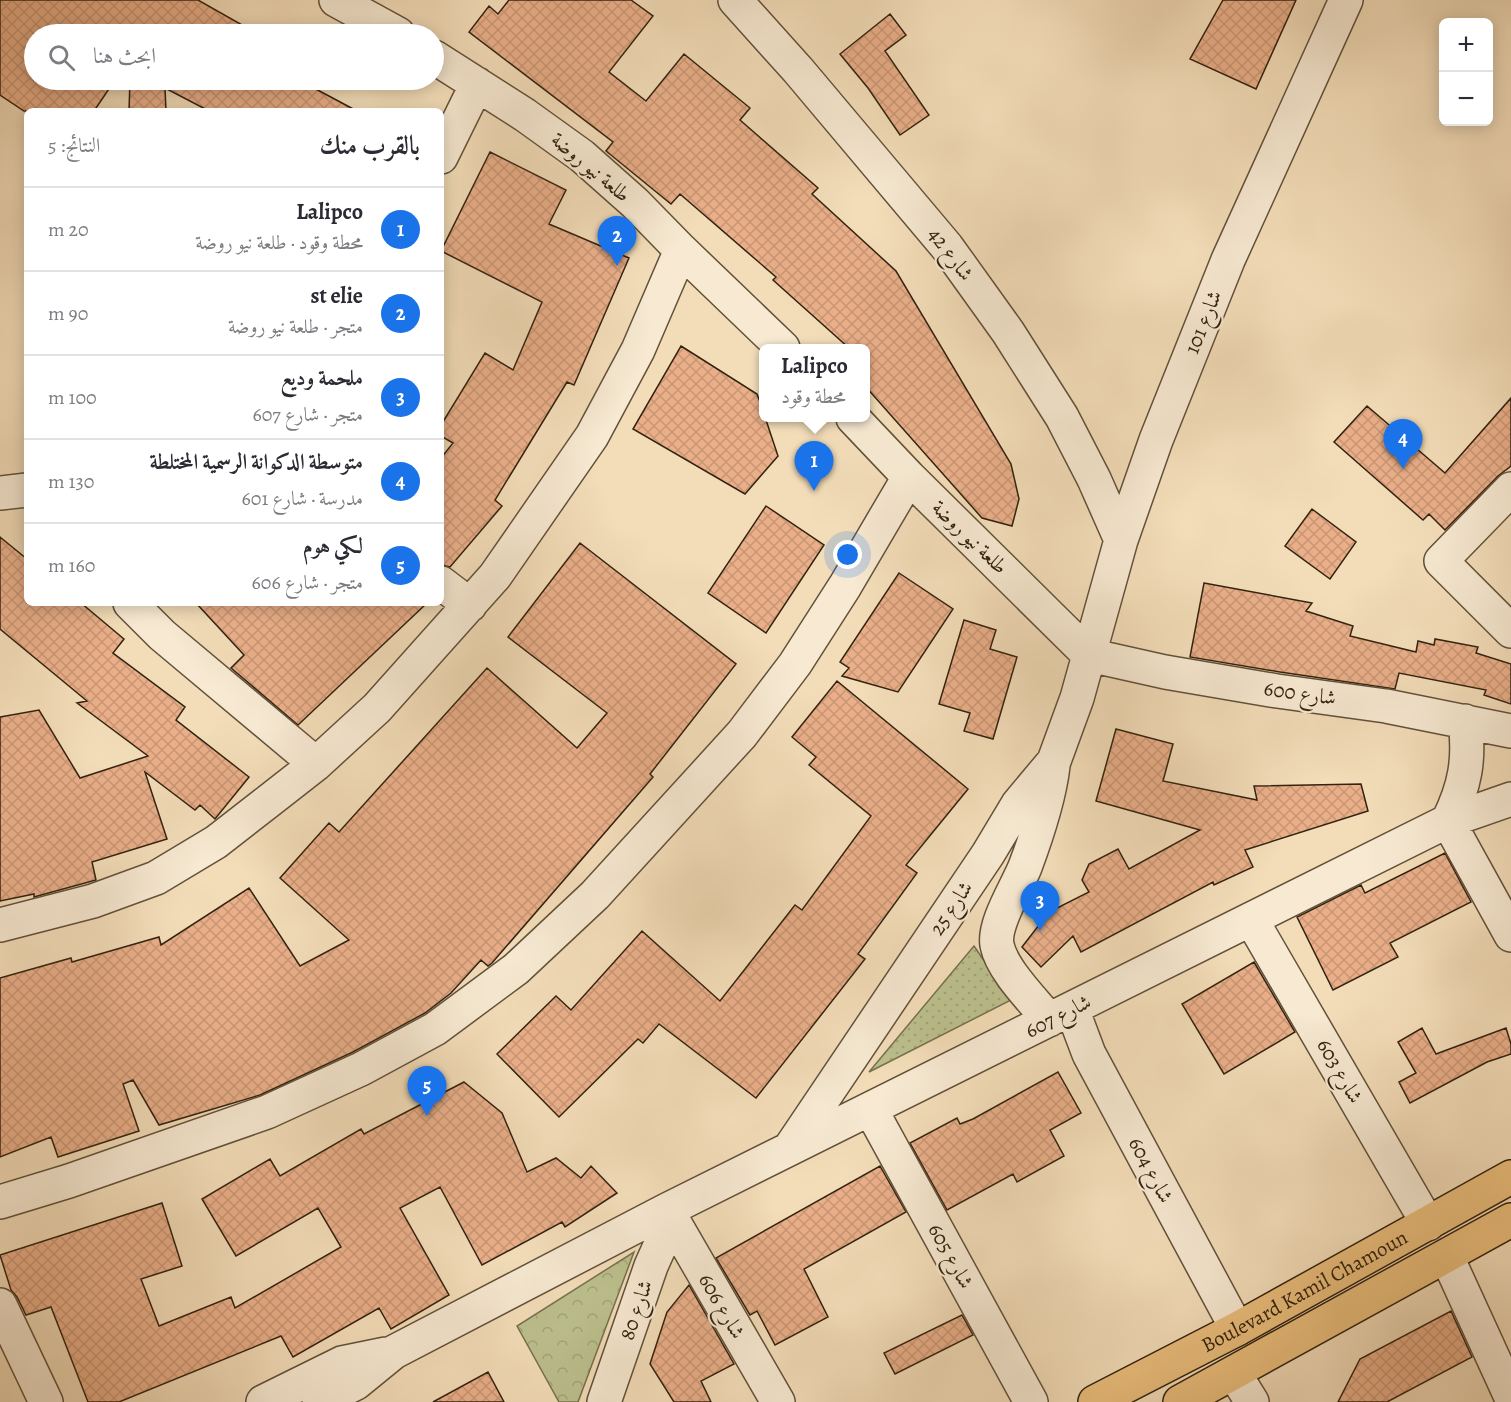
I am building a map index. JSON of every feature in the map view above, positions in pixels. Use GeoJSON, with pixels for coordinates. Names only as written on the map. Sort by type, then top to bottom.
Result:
{"type":"FeatureCollection","features":[{"type":"Feature","properties":{"kind":"main road","name":"Boulevard Kamil Chamoun"},"geometry":{"type":"LineString","coordinates":[[1095,1402],[1237,1329],[1511,1177]]}},
{"type":"Feature","properties":{"kind":"main road","name":"Boulevard Kamil Chamoun"},"geometry":{"type":"LineString","coordinates":[[1180,1402],[1511,1220]]}},
{"type":"Feature","properties":{"kind":"street"},"geometry":{"type":"LineString","coordinates":[[336,0],[380,24]]}},
{"type":"Feature","properties":{"kind":"street","name":"شارع 42"},"geometry":{"type":"LineString","coordinates":[[735,0],[798,70],[947,247],[1008,332],[1062,417],[1094,479],[1121,540]]}},
{"type":"Feature","properties":{"kind":"street","name":"شارع 101"},"geometry":{"type":"LineString","coordinates":[[1089,655],[1121,540],[1156,440],[1228,260],[1346,0]]}},
{"type":"Feature","properties":{"kind":"street","name":"طلعة نيو روضة"},"geometry":{"type":"LineString","coordinates":[[444,63],[525,115],[582,156],[635,203],[779,344]]}},
{"type":"Feature","properties":{"kind":"street"},"geometry":{"type":"LineString","coordinates":[[444,151],[477,84]]}},
{"type":"Feature","properties":{"kind":"street"},"geometry":{"type":"LineString","coordinates":[[0,925],[93,901],[156,878],[216,842],[316,764],[377,708],[495,576],[592,436],[638,350],[681,250]]}},
{"type":"Feature","properties":{"kind":"street","name":"طلعة نيو روضة"},"geometry":{"type":"LineString","coordinates":[[858,422],[909,477],[1089,655]]}},
{"type":"Feature","properties":{"kind":"street"},"geometry":{"type":"LineString","coordinates":[[0,1202],[69,1181],[267,1112],[361,1070],[435,1029],[516,969],[595,896],[742,734],[795,664],[845,586],[909,477]]}},
{"type":"Feature","properties":{"kind":"street"},"geometry":{"type":"LineString","coordinates":[[1511,489],[1441,561],[1511,631]]}},
{"type":"Feature","properties":{"kind":"street"},"geometry":{"type":"LineString","coordinates":[[444,585],[470,605]]}},
{"type":"Feature","properties":{"kind":"street"},"geometry":{"type":"LineString","coordinates":[[133,606],[162,635],[316,764]]}},
{"type":"Feature","properties":{"kind":"street","name":"شارع 600"},"geometry":{"type":"LineString","coordinates":[[1089,655],[1165,672],[1386,706],[1511,731]]}},
{"type":"Feature","properties":{"kind":"street","name":"شارع 25"},"geometry":{"type":"LineString","coordinates":[[789,1150],[988,854],[1018,804],[1054,761],[1077,698],[1089,655]]}},
{"type":"Feature","properties":{"kind":"street"},"geometry":{"type":"LineString","coordinates":[[1465,721],[1467,761],[1458,801],[1448,821],[1511,935]]}},
{"type":"Feature","properties":{"kind":"street","name":"شارع 604"},"geometry":{"type":"LineString","coordinates":[[1054,761],[1051,785],[1043,812],[1024,867],[998,928],[996,944],[1002,960],[1011,973],[1060,1015],[1089,1054],[1237,1329]]}},
{"type":"Feature","properties":{"kind":"street","name":"شارع 607"},"geometry":{"type":"LineString","coordinates":[[394,1352],[669,1215],[789,1150],[1448,821],[1511,799]]}},
{"type":"Feature","properties":{"kind":"street","name":"شارع 603"},"geometry":{"type":"LineString","coordinates":[[1251,919],[1428,1224]]}},
{"type":"Feature","properties":{"kind":"street","name":"شارع 605"},"geometry":{"type":"LineString","coordinates":[[871,1110],[1031,1402]]}},
{"type":"Feature","properties":{"kind":"street","name":"شارع 80"},"geometry":{"type":"LineString","coordinates":[[604,1402],[669,1215]]}},
{"type":"Feature","properties":{"kind":"street","name":"شارع 606"},"geometry":{"type":"LineString","coordinates":[[669,1215],[778,1402]]}},
{"type":"Feature","properties":{"kind":"street"},"geometry":{"type":"LineString","coordinates":[[1447,1257],[1511,1397]]}},
{"type":"Feature","properties":{"kind":"street"},"geometry":{"type":"LineString","coordinates":[[0,1305],[46,1402]]}},
{"type":"Feature","properties":{"kind":"street"},"geometry":{"type":"LineString","coordinates":[[263,1402],[342,1363],[394,1352]]}},
{"type":"Feature","properties":{"kind":"street"},"geometry":{"type":"LineString","coordinates":[[319,1402],[356,1383],[394,1352]]}},
{"type":"Feature","properties":{"kind":"street"},"geometry":{"type":"LineString","coordinates":[[1234,1373],[1252,1402]]}},
{"type":"Feature","properties":{"kind":"green space"},"geometry":{"type":"Polygon","coordinates":[[[974,946],[1011,1000],[869,1072],[974,946]]]}},
{"type":"Feature","properties":{"kind":"green space"},"geometry":{"type":"Polygon","coordinates":[[[634,1252],[578,1402],[559,1402],[517,1326],[634,1252]]]}},
{"type":"Feature","properties":{"kind":"building"},"geometry":{"type":"Polygon","coordinates":[[[0,0],[198,0],[240,24],[24,24],[24,90],[108,90],[96,108],[24,108],[24,111],[0,95],[0,0]]]}},
{"type":"Feature","properties":{"kind":"building"},"geometry":{"type":"Polygon","coordinates":[[[509,0],[631,0],[653,16],[609,72],[646,101],[684,54],[750,108],[740,120],[818,188],[812,194],[896,271],[1011,464],[1019,499],[1012,526],[982,518],[870,392],[870,344],[845,344],[773,280],[776,277],[680,194],[671,204],[606,151],[613,142],[469,32],[489,6],[498,14],[509,0]]]}},
{"type":"Feature","properties":{"kind":"building"},"geometry":{"type":"Polygon","coordinates":[[[1223,0],[1296,0],[1256,89],[1190,59],[1223,0]]]}},
{"type":"Feature","properties":{"kind":"building"},"geometry":{"type":"Polygon","coordinates":[[[890,14],[906,35],[885,51],[929,115],[900,135],[868,88],[840,54],[890,14]]]}},
{"type":"Feature","properties":{"kind":"building"},"geometry":{"type":"Polygon","coordinates":[[[130,90],[165,90],[166,108],[129,108],[130,90]]]}},
{"type":"Feature","properties":{"kind":"building"},"geometry":{"type":"Polygon","coordinates":[[[169,90],[318,90],[351,108],[203,108],[169,90]]]}},
{"type":"Feature","properties":{"kind":"building"},"geometry":{"type":"Polygon","coordinates":[[[490,152],[566,190],[549,224],[629,258],[574,385],[567,382],[495,500],[502,506],[450,567],[444,566],[444,454],[453,443],[444,438],[444,420],[485,353],[513,370],[542,302],[444,253],[444,245],[490,152]]]}},
{"type":"Feature","properties":{"kind":"building"},"geometry":{"type":"Polygon","coordinates":[[[681,346],[757,394],[759,422],[767,422],[778,456],[745,494],[633,429],[681,346]]]}},
{"type":"Feature","properties":{"kind":"building"},"geometry":{"type":"Polygon","coordinates":[[[1511,398],[1511,466],[1498,476],[1445,530],[1429,514],[1423,520],[1334,442],[1367,406],[1445,473],[1511,398]]]}},
{"type":"Feature","properties":{"kind":"building"},"geometry":{"type":"Polygon","coordinates":[[[766,506],[824,545],[766,633],[708,593],[766,506]]]}},
{"type":"Feature","properties":{"kind":"building"},"geometry":{"type":"Polygon","coordinates":[[[1312,509],[1356,542],[1330,579],[1285,546],[1312,509]]]}},
{"type":"Feature","properties":{"kind":"building"},"geometry":{"type":"Polygon","coordinates":[[[0,537],[24,557],[24,606],[85,606],[124,639],[113,653],[185,707],[176,720],[249,777],[215,819],[200,805],[195,810],[145,772],[167,839],[92,862],[96,880],[34,897],[34,894],[0,901],[0,717],[39,710],[80,778],[148,756],[77,703],[87,701],[0,629],[0,537]]]}},
{"type":"Feature","properties":{"kind":"building"},"geometry":{"type":"Polygon","coordinates":[[[580,543],[736,664],[650,774],[653,777],[492,963],[488,966],[481,960],[451,993],[425,1013],[353,1052],[260,1095],[159,1125],[133,1080],[123,1084],[139,1131],[58,1157],[51,1137],[0,1157],[0,978],[71,958],[72,962],[159,937],[161,945],[249,888],[300,966],[349,940],[280,878],[329,823],[339,832],[487,668],[577,748],[607,713],[508,637],[580,543]]]}},
{"type":"Feature","properties":{"kind":"building"},"geometry":{"type":"Polygon","coordinates":[[[899,573],[953,609],[898,692],[842,676],[849,668],[840,662],[899,573]]]}},
{"type":"Feature","properties":{"kind":"building"},"geometry":{"type":"Polygon","coordinates":[[[1204,583],[1312,603],[1306,611],[1353,626],[1350,636],[1416,652],[1418,641],[1434,645],[1435,639],[1478,647],[1476,653],[1511,664],[1511,704],[1484,695],[1486,690],[1399,673],[1395,689],[1190,657],[1204,583]]]}},
{"type":"Feature","properties":{"kind":"building"},"geometry":{"type":"Polygon","coordinates":[[[199,606],[424,606],[298,725],[231,668],[244,655],[199,606]]]}},
{"type":"Feature","properties":{"kind":"building"},"geometry":{"type":"Polygon","coordinates":[[[964,620],[996,630],[990,649],[1017,657],[993,739],[964,731],[970,713],[939,704],[964,620]]]}},
{"type":"Feature","properties":{"kind":"building"},"geometry":{"type":"Polygon","coordinates":[[[837,681],[968,789],[906,865],[917,873],[858,954],[865,959],[756,1098],[659,1024],[643,1043],[638,1039],[559,1117],[497,1054],[556,996],[571,1010],[642,931],[720,1001],[795,905],[802,910],[871,816],[809,765],[816,757],[792,737],[837,681]]]}},
{"type":"Feature","properties":{"kind":"building"},"geometry":{"type":"Polygon","coordinates":[[[1116,729],[1173,744],[1163,781],[1257,800],[1254,786],[1361,784],[1368,811],[1245,850],[1253,867],[1214,885],[1213,882],[1081,952],[1073,936],[1041,967],[1022,947],[1049,912],[1089,892],[1082,880],[1089,864],[1118,849],[1129,869],[1200,830],[1096,801],[1116,729]]]}},
{"type":"Feature","properties":{"kind":"building"},"geometry":{"type":"Polygon","coordinates":[[[1445,853],[1471,902],[1390,943],[1398,957],[1333,990],[1297,917],[1361,885],[1365,893],[1445,853]]]}},
{"type":"Feature","properties":{"kind":"building"},"geometry":{"type":"Polygon","coordinates":[[[1254,962],[1295,1032],[1224,1074],[1182,1004],[1254,962]]]}},
{"type":"Feature","properties":{"kind":"building"},"geometry":{"type":"Polygon","coordinates":[[[1422,1028],[1436,1054],[1506,1028],[1511,1044],[1511,1054],[1487,1062],[1410,1103],[1399,1082],[1416,1073],[1398,1042],[1422,1028]]]}},
{"type":"Feature","properties":{"kind":"building"},"geometry":{"type":"Polygon","coordinates":[[[1058,1072],[1081,1113],[1050,1130],[1064,1156],[1017,1182],[1013,1174],[947,1210],[910,1143],[957,1118],[960,1124],[973,1119],[1058,1072]]]}},
{"type":"Feature","properties":{"kind":"building"},"geometry":{"type":"Polygon","coordinates":[[[464,1082],[502,1113],[527,1172],[556,1158],[581,1178],[591,1166],[617,1193],[565,1227],[562,1222],[482,1265],[440,1187],[400,1208],[449,1295],[391,1329],[379,1308],[293,1357],[281,1336],[119,1402],[88,1402],[51,1307],[26,1315],[11,1290],[0,1255],[162,1203],[182,1266],[141,1279],[159,1326],[231,1297],[235,1308],[341,1247],[318,1208],[236,1256],[202,1199],[270,1159],[280,1176],[361,1129],[364,1134],[464,1082]]]}},
{"type":"Feature","properties":{"kind":"building"},"geometry":{"type":"Polygon","coordinates":[[[880,1166],[906,1212],[804,1269],[828,1317],[775,1345],[757,1311],[750,1315],[716,1258],[880,1166]]]}},
{"type":"Feature","properties":{"kind":"building"},"geometry":{"type":"Polygon","coordinates":[[[689,1285],[734,1364],[701,1381],[711,1402],[674,1402],[650,1364],[667,1312],[689,1285]]]}},
{"type":"Feature","properties":{"kind":"building"},"geometry":{"type":"Polygon","coordinates":[[[1451,1311],[1472,1357],[1387,1402],[1338,1402],[1360,1359],[1451,1311]]]}},
{"type":"Feature","properties":{"kind":"building"},"geometry":{"type":"Polygon","coordinates":[[[962,1315],[973,1335],[895,1374],[884,1353],[962,1315]]]}},
{"type":"Feature","properties":{"kind":"building"},"geometry":{"type":"Polygon","coordinates":[[[488,1372],[504,1402],[433,1402],[488,1372]]]}},
{"type":"Feature","properties":{"kind":"place","name":"st elie"},"geometry":{"type":"Point","coordinates":[617,266]}},
{"type":"Feature","properties":{"kind":"place","name":"متوسطة الدكوانة الرسمية المختلطة"},"geometry":{"type":"Point","coordinates":[1403,469]}},
{"type":"Feature","properties":{"kind":"place","name":"Lalipco"},"geometry":{"type":"Point","coordinates":[814,491]}},
{"type":"Feature","properties":{"kind":"place","name":"ملحمة وديع"},"geometry":{"type":"Point","coordinates":[1040,931]}},
{"type":"Feature","properties":{"kind":"place","name":"لكي هوم"},"geometry":{"type":"Point","coordinates":[427,1116]}}]}
